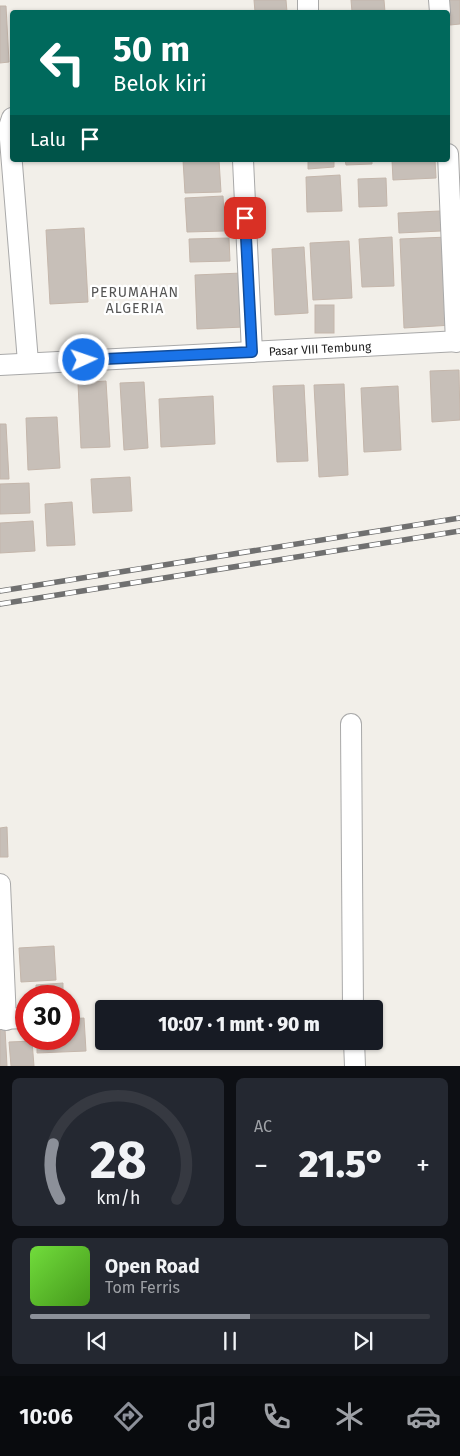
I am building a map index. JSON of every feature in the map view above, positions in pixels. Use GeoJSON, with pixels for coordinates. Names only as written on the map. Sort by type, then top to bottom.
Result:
{"type":"FeatureCollection","features":[{"type":"Feature","properties":{"kind":"street"},"geometry":{"type":"LineString","coordinates":[[10,123],[10,138]]}},
{"type":"Feature","properties":{"kind":"street"},"geometry":{"type":"LineString","coordinates":[[12,162],[28,362]]}},
{"type":"Feature","properties":{"kind":"street"},"geometry":{"type":"LineString","coordinates":[[242,162],[252,352]]}},
{"type":"Feature","properties":{"kind":"street"},"geometry":{"type":"LineString","coordinates":[[448,162],[458,342]]}},
{"type":"Feature","properties":{"kind":"street","name":"Pasar VIII Tembung"},"geometry":{"type":"LineString","coordinates":[[0,364],[458,342]]}},
{"type":"Feature","properties":{"kind":"street"},"geometry":{"type":"LineString","coordinates":[[351,724],[353,1000]]}},
{"type":"Feature","properties":{"kind":"street"},"geometry":{"type":"LineString","coordinates":[[0,884],[3,1019]]}},
{"type":"Feature","properties":{"kind":"street"},"geometry":{"type":"LineString","coordinates":[[354,1050],[355,1066]]}},
{"type":"Feature","properties":{"kind":"building"},"geometry":{"type":"Polygon","coordinates":[[[254,0],[286,0],[287,10],[255,10],[254,0]]]}},
{"type":"Feature","properties":{"kind":"building"},"geometry":{"type":"Polygon","coordinates":[[[351,0],[384,0],[385,10],[352,10],[351,0]]]}},
{"type":"Feature","properties":{"kind":"building"},"geometry":{"type":"Polygon","coordinates":[[[449,0],[460,0],[460,24],[450,25],[449,0]]]}},
{"type":"Feature","properties":{"kind":"building"},"geometry":{"type":"Polygon","coordinates":[[[0,6],[6,6],[9,62],[0,63],[0,6]]]}},
{"type":"Feature","properties":{"kind":"building"},"geometry":{"type":"Polygon","coordinates":[[[183,162],[219,162],[221,192],[185,193],[183,162]]]}},
{"type":"Feature","properties":{"kind":"building"},"geometry":{"type":"Polygon","coordinates":[[[308,162],[334,162],[334,167],[308,169],[308,162]]]}},
{"type":"Feature","properties":{"kind":"building"},"geometry":{"type":"Polygon","coordinates":[[[345,162],[372,162],[372,164],[346,165],[345,162]]]}},
{"type":"Feature","properties":{"kind":"building"},"geometry":{"type":"Polygon","coordinates":[[[392,162],[435,162],[436,178],[393,180],[392,162]]]}},
{"type":"Feature","properties":{"kind":"building"},"geometry":{"type":"Polygon","coordinates":[[[340,175],[342,211],[307,212],[306,177],[340,175]]]}},
{"type":"Feature","properties":{"kind":"building"},"geometry":{"type":"Polygon","coordinates":[[[386,178],[387,206],[359,207],[358,179],[386,178]]]}},
{"type":"Feature","properties":{"kind":"building"},"geometry":{"type":"Polygon","coordinates":[[[223,196],[225,231],[187,232],[185,198],[223,196]]]}},
{"type":"Feature","properties":{"kind":"building"},"geometry":{"type":"Polygon","coordinates":[[[440,211],[441,231],[399,233],[398,213],[440,211]]]}},
{"type":"Feature","properties":{"kind":"building"},"geometry":{"type":"Polygon","coordinates":[[[84,228],[88,302],[50,304],[46,230],[84,228]]]}},
{"type":"Feature","properties":{"kind":"building"},"geometry":{"type":"Polygon","coordinates":[[[392,237],[394,286],[362,287],[359,239],[392,237]]]}},
{"type":"Feature","properties":{"kind":"building"},"geometry":{"type":"Polygon","coordinates":[[[448,237],[452,325],[404,328],[400,239],[448,237]]]}},
{"type":"Feature","properties":{"kind":"building"},"geometry":{"type":"Polygon","coordinates":[[[229,238],[230,261],[190,262],[189,239],[229,238]]]}},
{"type":"Feature","properties":{"kind":"building"},"geometry":{"type":"Polygon","coordinates":[[[349,241],[352,298],[313,300],[310,243],[349,241]]]}},
{"type":"Feature","properties":{"kind":"building"},"geometry":{"type":"Polygon","coordinates":[[[304,247],[308,313],[275,315],[272,249],[304,247]]]}},
{"type":"Feature","properties":{"kind":"building"},"geometry":{"type":"Polygon","coordinates":[[[242,273],[244,327],[197,329],[195,275],[242,273]]]}},
{"type":"Feature","properties":{"kind":"building"},"geometry":{"type":"Polygon","coordinates":[[[315,305],[334,305],[334,333],[315,333],[315,305]]]}},
{"type":"Feature","properties":{"kind":"building"},"geometry":{"type":"Polygon","coordinates":[[[459,370],[460,420],[432,422],[430,371],[459,370]]]}},
{"type":"Feature","properties":{"kind":"building"},"geometry":{"type":"Polygon","coordinates":[[[106,381],[110,447],[81,448],[78,383],[106,381]]]}},
{"type":"Feature","properties":{"kind":"building"},"geometry":{"type":"Polygon","coordinates":[[[144,382],[148,448],[124,450],[120,383],[144,382]]]}},
{"type":"Feature","properties":{"kind":"building"},"geometry":{"type":"Polygon","coordinates":[[[344,384],[348,475],[319,477],[314,385],[344,384]]]}},
{"type":"Feature","properties":{"kind":"building"},"geometry":{"type":"Polygon","coordinates":[[[304,385],[308,461],[277,462],[273,386],[304,385]]]}},
{"type":"Feature","properties":{"kind":"building"},"geometry":{"type":"Polygon","coordinates":[[[398,386],[401,450],[364,452],[361,388],[398,386]]]}},
{"type":"Feature","properties":{"kind":"building"},"geometry":{"type":"Polygon","coordinates":[[[213,396],[215,444],[161,447],[159,399],[213,396]]]}},
{"type":"Feature","properties":{"kind":"building"},"geometry":{"type":"Polygon","coordinates":[[[57,417],[60,468],[28,470],[26,418],[57,417]]]}},
{"type":"Feature","properties":{"kind":"building"},"geometry":{"type":"Polygon","coordinates":[[[0,424],[6,424],[9,479],[0,479],[0,424]]]}},
{"type":"Feature","properties":{"kind":"building"},"geometry":{"type":"Polygon","coordinates":[[[130,477],[132,511],[93,513],[91,479],[130,477]]]}},
{"type":"Feature","properties":{"kind":"building"},"geometry":{"type":"Polygon","coordinates":[[[29,483],[30,513],[0,514],[0,484],[29,483]]]}},
{"type":"Feature","properties":{"kind":"building"},"geometry":{"type":"Polygon","coordinates":[[[72,502],[75,545],[47,546],[45,504],[72,502]]]}},
{"type":"Feature","properties":{"kind":"building"},"geometry":{"type":"Polygon","coordinates":[[[33,521],[35,551],[0,553],[0,523],[33,521]]]}},
{"type":"Feature","properties":{"kind":"building"},"geometry":{"type":"Polygon","coordinates":[[[7,827],[8,857],[0,857],[0,828],[7,827]]]}},
{"type":"Feature","properties":{"kind":"building"},"geometry":{"type":"Polygon","coordinates":[[[54,946],[56,980],[21,982],[19,948],[54,946]]]}},
{"type":"Feature","properties":{"kind":"building"},"geometry":{"type":"Polygon","coordinates":[[[63,983],[63,985],[36,985],[63,983]]]}},
{"type":"Feature","properties":{"kind":"building"},"geometry":{"type":"Polygon","coordinates":[[[80,1018],[84,1018],[86,1051],[37,1053],[37,1050],[80,1050],[80,1018]]]}},
{"type":"Feature","properties":{"kind":"building"},"geometry":{"type":"Polygon","coordinates":[[[0,1029],[5,1029],[7,1066],[0,1066],[0,1029]]]}},
{"type":"Feature","properties":{"kind":"building"},"geometry":{"type":"Polygon","coordinates":[[[9,1042],[15,1042],[15,1050],[33,1050],[34,1066],[11,1066],[9,1042]]]}},
{"type":"Feature","properties":{"kind":"railway"},"geometry":{"type":"LineString","coordinates":[[0,591],[460,518]]}},
{"type":"Feature","properties":{"kind":"railway"},"geometry":{"type":"LineString","coordinates":[[0,604],[460,531]]}},
{"type":"Feature","properties":{"kind":"district","name":"PERUMAHAN ALGERIA"},"geometry":{"type":"Point","coordinates":[135,300]}},
{"type":"Feature","properties":{"kind":"route"},"geometry":{"type":"LineString","coordinates":[[84,360],[252,352],[245,218]]}}]}
